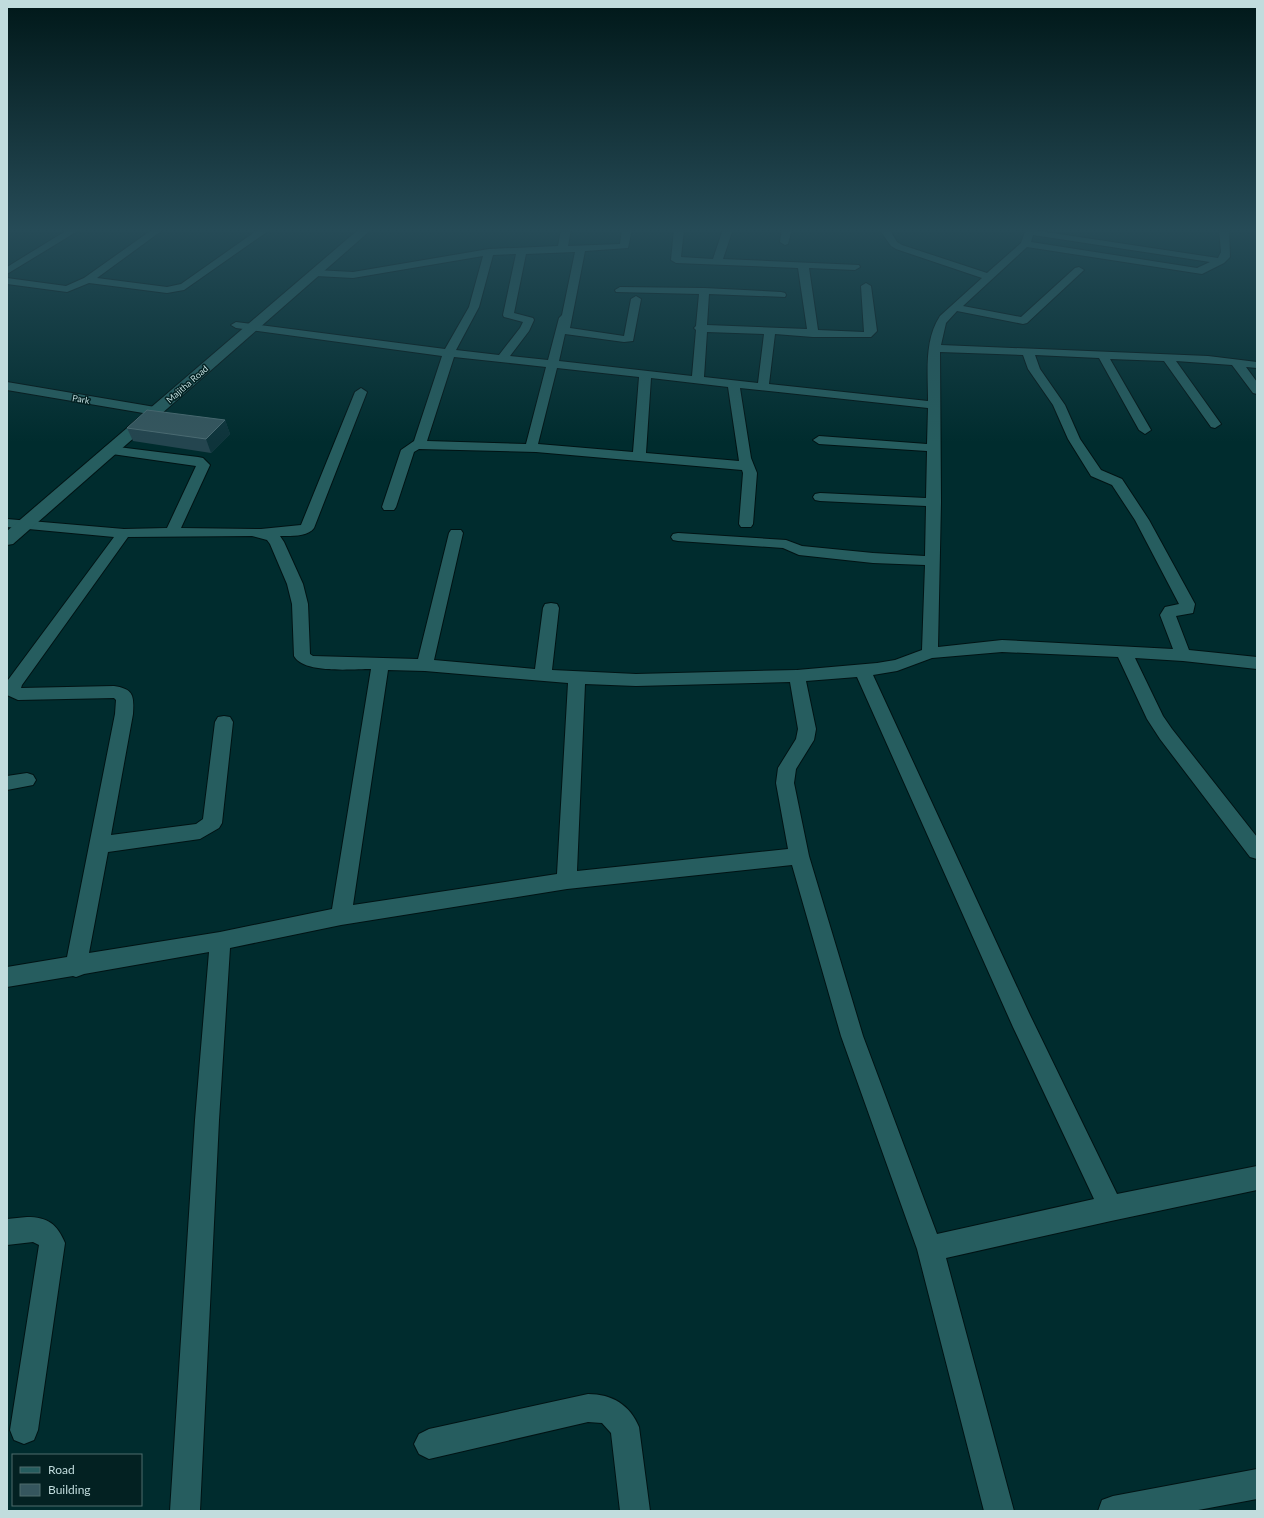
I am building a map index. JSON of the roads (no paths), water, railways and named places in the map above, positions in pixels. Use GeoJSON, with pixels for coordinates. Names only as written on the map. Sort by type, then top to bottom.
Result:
{"type":"FeatureCollection","features":[{"type":"Feature","properties":{"kind":"main road","name":"Majitha Road"},"geometry":{"type":"LineString","coordinates":[[79,459],[265,300]]}},
{"type":"Feature","properties":{"kind":"main road","name":"Majitha Road"},"geometry":{"type":"LineString","coordinates":[[7,540],[22,518],[110,450],[285,300]]}},
{"type":"Feature","properties":{"kind":"street"},"geometry":{"type":"LineString","coordinates":[[419,445],[449,353],[474,307],[476,300]]}},
{"type":"Feature","properties":{"kind":"street"},"geometry":{"type":"LineString","coordinates":[[502,358],[525,329],[529,320],[508,316],[511,300]]}},
{"type":"Feature","properties":{"kind":"street"},"geometry":{"type":"LineString","coordinates":[[531,448],[568,300]]}},
{"type":"Feature","properties":{"kind":"street"},"geometry":{"type":"LineString","coordinates":[[570,300],[565,331],[624,340],[629,338],[636,300]]}},
{"type":"Feature","properties":{"kind":"street"},"geometry":{"type":"LineString","coordinates":[[698,381],[700,328],[703,300]]}},
{"type":"Feature","properties":{"kind":"street"},"geometry":{"type":"LineString","coordinates":[[808,300],[813,334]]}},
{"type":"Feature","properties":{"kind":"street"},"geometry":{"type":"LineString","coordinates":[[700,328],[862,336],[870,334],[871,331],[868,300]]}},
{"type":"Feature","properties":{"kind":"street"},"geometry":{"type":"LineString","coordinates":[[930,653],[934,502],[934,348],[941,323],[965,300]]}},
{"type":"Feature","properties":{"kind":"street"},"geometry":{"type":"LineString","coordinates":[[956,308],[1023,321],[1046,300]]}},
{"type":"Feature","properties":{"kind":"street"},"geometry":{"type":"LineString","coordinates":[[236,325],[369,344],[552,363],[734,385],[933,405]]}},
{"type":"Feature","properties":{"kind":"street"},"geometry":{"type":"LineString","coordinates":[[764,388],[770,332]]}},
{"type":"Feature","properties":{"kind":"street"},"geometry":{"type":"LineString","coordinates":[[934,348],[1167,357],[1235,361],[1257,365]]}},
{"type":"Feature","properties":{"kind":"street"},"geometry":{"type":"LineString","coordinates":[[1028,352],[1034,369],[1059,405],[1074,439],[1096,473],[1117,482],[1142,520],[1187,604],[1187,609],[1171,611],[1168,615],[1183,655]]}},
{"type":"Feature","properties":{"kind":"street"},"geometry":{"type":"LineString","coordinates":[[1102,354],[1145,430]]}},
{"type":"Feature","properties":{"kind":"street"},"geometry":{"type":"LineString","coordinates":[[1167,357],[1215,424]]}},
{"type":"Feature","properties":{"kind":"street"},"geometry":{"type":"LineString","coordinates":[[1235,361],[1257,390]]}},
{"type":"Feature","properties":{"kind":"street"},"geometry":{"type":"LineString","coordinates":[[639,457],[645,375]]}},
{"type":"Feature","properties":{"kind":"street"},"geometry":{"type":"LineString","coordinates":[[734,385],[744,458],[751,477],[746,524]]}},
{"type":"Feature","properties":{"kind":"street","name":"Park"},"geometry":{"type":"LineString","coordinates":[[7,386],[155,411]]}},
{"type":"Feature","properties":{"kind":"street"},"geometry":{"type":"LineString","coordinates":[[7,522],[22,518],[124,533],[261,533],[298,531],[307,528],[361,392]]}},
{"type":"Feature","properties":{"kind":"street"},"geometry":{"type":"LineString","coordinates":[[819,440],[933,448]]}},
{"type":"Feature","properties":{"kind":"street"},"geometry":{"type":"LineString","coordinates":[[389,507],[408,450],[419,445],[531,448],[747,466]]}},
{"type":"Feature","properties":{"kind":"street"},"geometry":{"type":"LineString","coordinates":[[110,450],[201,463],[203,466],[202,470],[172,532]]}},
{"type":"Feature","properties":{"kind":"street"},"geometry":{"type":"LineString","coordinates":[[820,497],[934,502]]}},
{"type":"Feature","properties":{"kind":"street"},"geometry":{"type":"LineString","coordinates":[[76,967],[124,714],[125,698],[120,693],[114,692],[18,694],[10,690],[124,533]]}},
{"type":"Feature","properties":{"kind":"street"},"geometry":{"type":"LineString","coordinates":[[261,533],[272,537],[277,542],[295,584],[300,604],[302,656],[309,661],[315,662],[380,665],[425,665],[577,678],[658,680],[797,676],[862,670],[897,665],[930,653],[1002,646],[1183,655],[1257,663]]}},
{"type":"Feature","properties":{"kind":"street"},"geometry":{"type":"LineString","coordinates":[[425,665],[456,533]]}},
{"type":"Feature","properties":{"kind":"street"},"geometry":{"type":"LineString","coordinates":[[678,537],[786,544],[799,550],[873,558],[933,561]]}},
{"type":"Feature","properties":{"kind":"street"},"geometry":{"type":"LineString","coordinates":[[542,675],[552,608]]}},
{"type":"Feature","properties":{"kind":"street"},"geometry":{"type":"LineString","coordinates":[[1124,653],[1156,719],[1166,734],[1257,851]]}},
{"type":"Feature","properties":{"kind":"street"},"geometry":{"type":"LineString","coordinates":[[340,916],[380,665]]}},
{"type":"Feature","properties":{"kind":"street"},"geometry":{"type":"LineString","coordinates":[[862,670],[1021,1020],[1111,1208]]}},
{"type":"Feature","properties":{"kind":"street"},"geometry":{"type":"LineString","coordinates":[[797,676],[807,729],[805,740],[788,768],[785,783],[799,856],[852,1036],[930,1249],[999,1511]]}},
{"type":"Feature","properties":{"kind":"street"},"geometry":{"type":"LineString","coordinates":[[567,881],[577,678]]}},
{"type":"Feature","properties":{"kind":"street"},"geometry":{"type":"LineString","coordinates":[[99,845],[200,831],[209,827],[212,823],[224,722]]}},
{"type":"Feature","properties":{"kind":"street"},"geometry":{"type":"LineString","coordinates":[[7,783],[27,780]]}},
{"type":"Feature","properties":{"kind":"street"},"geometry":{"type":"LineString","coordinates":[[7,978],[220,942],[340,916],[567,881],[799,856]]}},
{"type":"Feature","properties":{"kind":"street"},"geometry":{"type":"LineString","coordinates":[[186,1511],[207,1120],[220,942]]}},
{"type":"Feature","properties":{"kind":"street"},"geometry":{"type":"LineString","coordinates":[[930,1249],[1111,1208],[1257,1178]]}},
{"type":"Feature","properties":{"kind":"street"},"geometry":{"type":"LineString","coordinates":[[7,1232],[33,1229],[44,1231],[49,1235],[52,1242],[24,1430]]}},
{"type":"Feature","properties":{"kind":"street"},"geometry":{"type":"LineString","coordinates":[[429,1444],[588,1408],[603,1408],[617,1416],[625,1427],[635,1511]]}},
{"type":"Feature","properties":{"kind":"street"},"geometry":{"type":"LineString","coordinates":[[1113,1511],[1257,1484]]}}]}
